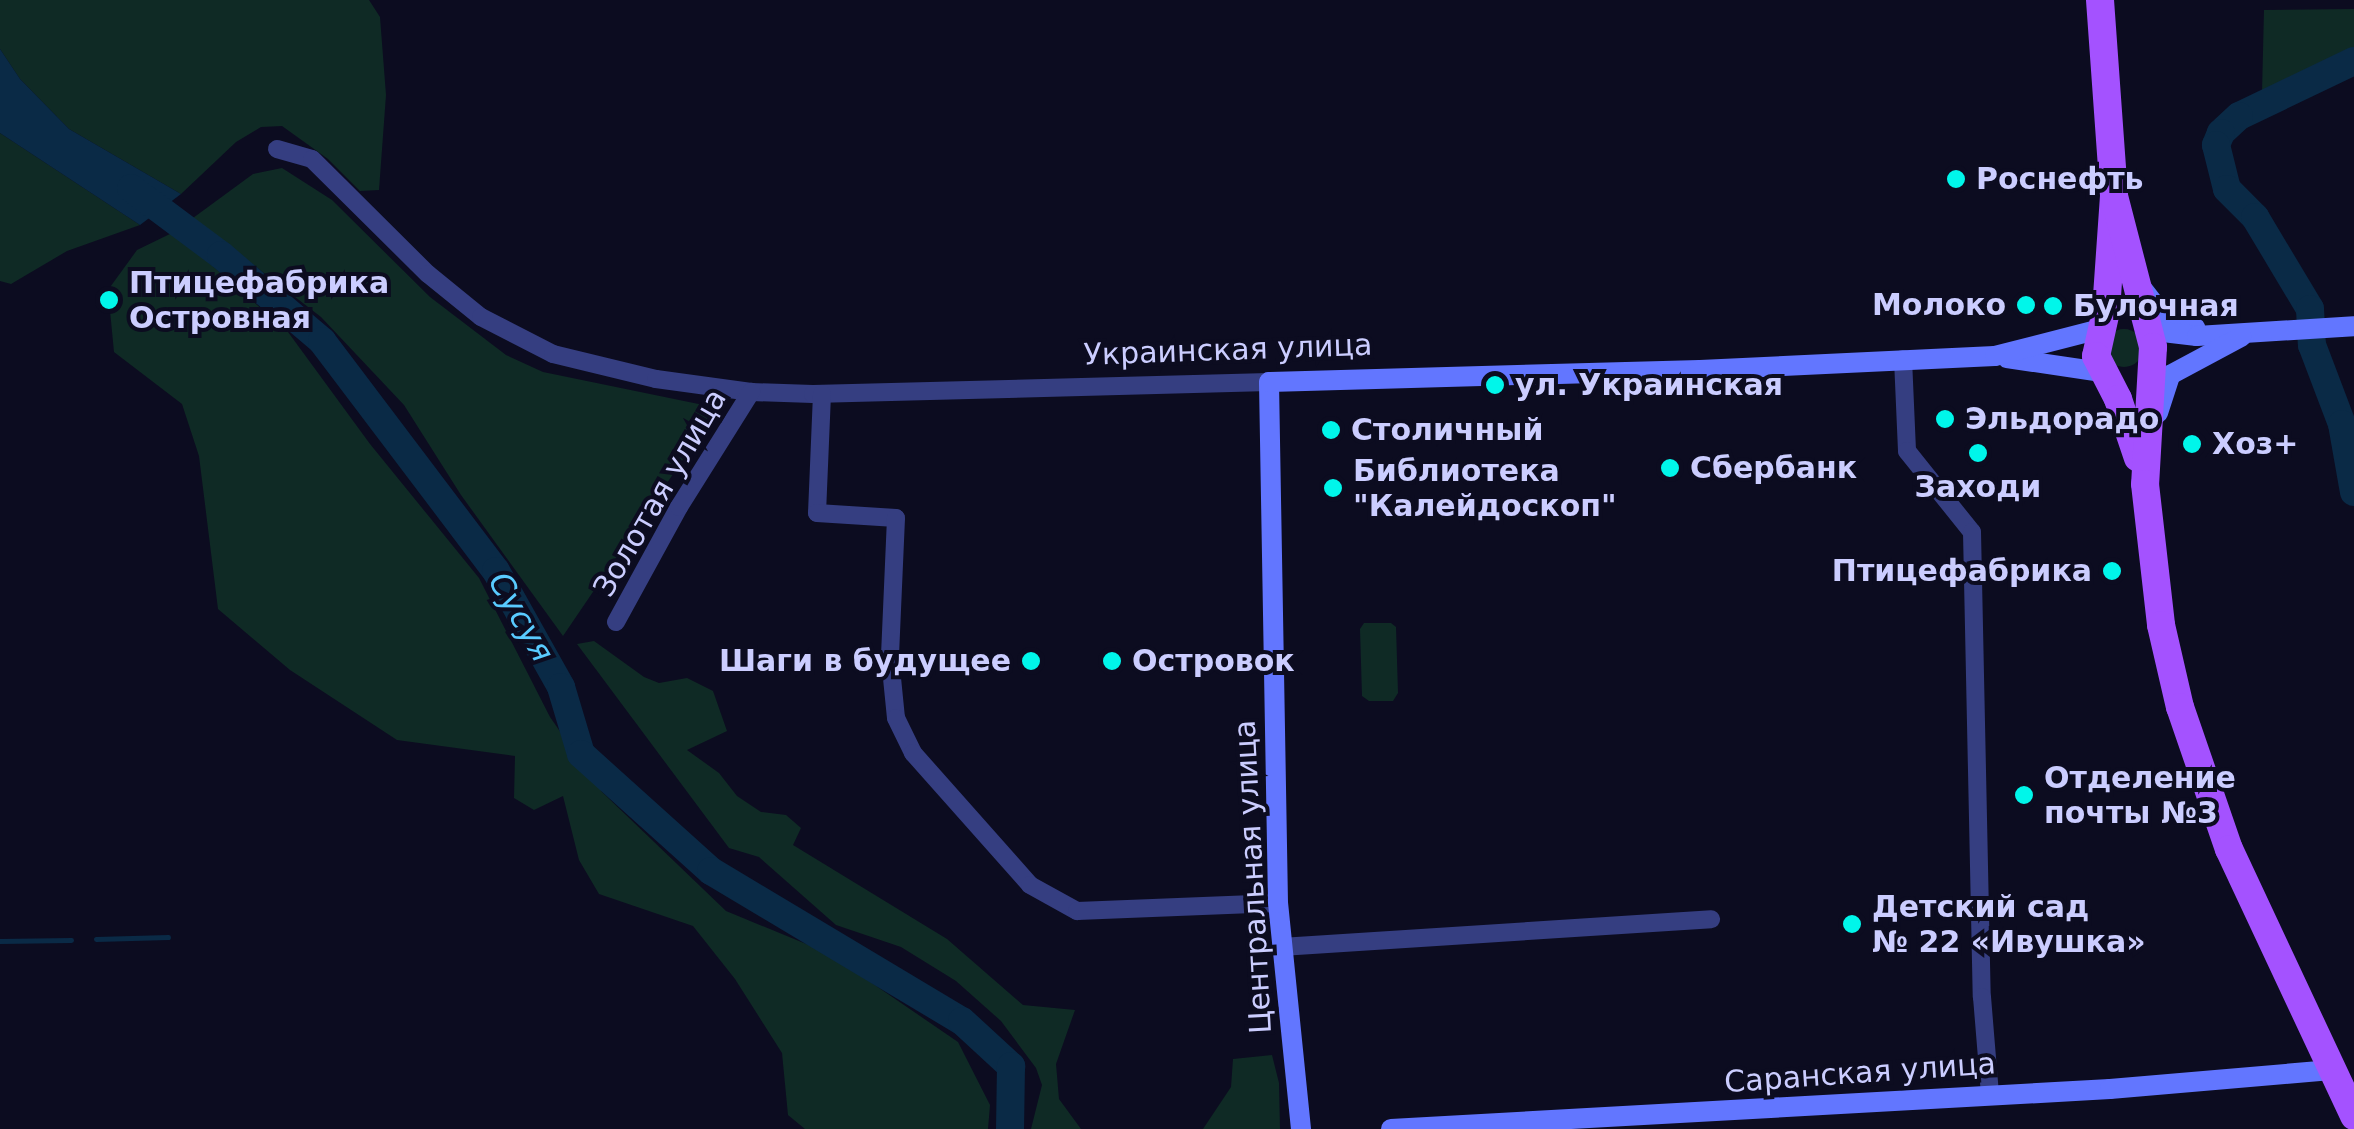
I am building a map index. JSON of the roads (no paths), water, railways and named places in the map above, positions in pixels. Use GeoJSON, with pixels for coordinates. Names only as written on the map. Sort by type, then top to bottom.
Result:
{"type":"FeatureCollection","features":[{"type":"Feature","properties":{"kind":"main road"},"geometry":{"type":"LineString","coordinates":[[2100,0],[2114,196],[2104,328],[2095,346],[2145,484]]}},
{"type":"Feature","properties":{"kind":"main road"},"geometry":{"type":"LineString","coordinates":[[2114,196],[2146,330],[2154,347],[2146,368],[2145,484],[2161,625],[2202,780],[2354,1116]]}},
{"type":"Feature","properties":{"kind":"main road","name":"Украинская улица"},"geometry":{"type":"LineString","coordinates":[[2104,328],[2122,320],[2146,330]]}},
{"type":"Feature","properties":{"kind":"main road","name":"Украинская улица"},"geometry":{"type":"LineString","coordinates":[[2107,372],[2126,378],[2146,368]]}},
{"type":"Feature","properties":{"kind":"street","name":"Украинская улица"},"geometry":{"type":"LineString","coordinates":[[277,150],[312,159],[428,274],[481,316],[553,354],[656,379],[751,392],[822,394],[1700,370],[1995,356],[2104,328]]}},
{"type":"Feature","properties":{"kind":"street"},"geometry":{"type":"LineString","coordinates":[[2134,277],[2154,306],[2176,321],[2256,333]]}},
{"type":"Feature","properties":{"kind":"street","name":"Украинская улица"},"geometry":{"type":"LineString","coordinates":[[2146,330],[2197,336],[2354,326]]}},
{"type":"Feature","properties":{"kind":"street","name":"Украинская улица"},"geometry":{"type":"LineString","coordinates":[[2146,368],[2256,333]]}},
{"type":"Feature","properties":{"kind":"street"},"geometry":{"type":"LineString","coordinates":[[2145,484],[2162,392],[2170,376],[2256,333]]}},
{"type":"Feature","properties":{"kind":"street"},"geometry":{"type":"LineString","coordinates":[[1995,356],[2107,372]]}},
{"type":"Feature","properties":{"kind":"street"},"geometry":{"type":"LineString","coordinates":[[1903,359],[1908,451],[1972,532],[1982,998],[1990,1094]]}},
{"type":"Feature","properties":{"kind":"street","name":"Центральная улица"},"geometry":{"type":"LineString","coordinates":[[1270,382],[1278,902],[1301,1129]]}},
{"type":"Feature","properties":{"kind":"street","name":"Золотая улица"},"geometry":{"type":"LineString","coordinates":[[616,622],[679,507],[751,392]]}},
{"type":"Feature","properties":{"kind":"street"},"geometry":{"type":"LineString","coordinates":[[822,394],[817,514],[896,518],[890,658],[896,718],[914,753],[1030,885],[1077,911],[1278,902]]}},
{"type":"Feature","properties":{"kind":"street"},"geometry":{"type":"LineString","coordinates":[[1281,947],[1710,918]]}},
{"type":"Feature","properties":{"kind":"street","name":"Саранская улица"},"geometry":{"type":"LineString","coordinates":[[1392,1129],[1504,1126],[2182,1085],[2331,1070]]}},
{"type":"Feature","properties":{"kind":"water"},"geometry":{"type":"Polygon","coordinates":[[[2354,48],[2354,71],[2274,113],[2262,93],[2354,48]]]}},
{"type":"Feature","properties":{"kind":"water"},"geometry":{"type":"Polygon","coordinates":[[[0,49],[20,79],[69,129],[181,194],[140,225],[0,133],[0,49]]]}},
{"type":"Feature","properties":{"kind":"waterway"},"geometry":{"type":"LineString","coordinates":[[2354,61],[2239,116],[2221,133],[2216,145],[2227,189],[2255,217],[2310,309],[2312,345],[2342,424],[2354,492]]}},
{"type":"Feature","properties":{"kind":"waterway","name":"Сусуя"},"geometry":{"type":"LineString","coordinates":[[131,188],[221,255],[322,341],[496,571],[561,687],[581,754],[711,871],[962,1021],[1011,1066],[1010,1129]]}},
{"type":"Feature","properties":{"kind":"waterway"},"geometry":{"type":"LineString","coordinates":[[96,939],[168,937]]}},
{"type":"Feature","properties":{"kind":"waterway"},"geometry":{"type":"LineString","coordinates":[[0,941],[71,940]]}},
{"type":"Feature","properties":{"kind":"place","name":"Роснефть"},"geometry":{"type":"Point","coordinates":[1956,179]}},
{"type":"Feature","properties":{"kind":"place","name":"Птицефабрика Островная"},"geometry":{"type":"Point","coordinates":[109,300]}},
{"type":"Feature","properties":{"kind":"place","name":"Молоко"},"geometry":{"type":"Point","coordinates":[2026,305]}},
{"type":"Feature","properties":{"kind":"place","name":"Булочная"},"geometry":{"type":"Point","coordinates":[2053,306]}},
{"type":"Feature","properties":{"kind":"place","name":"ул. Украинская"},"geometry":{"type":"Point","coordinates":[1495,385]}},
{"type":"Feature","properties":{"kind":"place","name":"Эльдорадо"},"geometry":{"type":"Point","coordinates":[1945,419]}},
{"type":"Feature","properties":{"kind":"place","name":"Столичный"},"geometry":{"type":"Point","coordinates":[1331,430]}},
{"type":"Feature","properties":{"kind":"place","name":"Хоз+"},"geometry":{"type":"Point","coordinates":[2192,444]}},
{"type":"Feature","properties":{"kind":"place","name":"Заходи"},"geometry":{"type":"Point","coordinates":[1978,453]}},
{"type":"Feature","properties":{"kind":"place","name":"Сбербанк"},"geometry":{"type":"Point","coordinates":[1670,468]}},
{"type":"Feature","properties":{"kind":"place","name":"Библиотека \"Калейдоскоп\""},"geometry":{"type":"Point","coordinates":[1333,488]}},
{"type":"Feature","properties":{"kind":"place","name":"Птицефабрика"},"geometry":{"type":"Point","coordinates":[2112,571]}},
{"type":"Feature","properties":{"kind":"place","name":"Шаги в будущее"},"geometry":{"type":"Point","coordinates":[1031,661]}},
{"type":"Feature","properties":{"kind":"place","name":"Островок"},"geometry":{"type":"Point","coordinates":[1112,661]}},
{"type":"Feature","properties":{"kind":"place","name":"Отделение почты №3"},"geometry":{"type":"Point","coordinates":[2024,795]}},
{"type":"Feature","properties":{"kind":"place","name":"Детский сад № 22 «Ивушка»"},"geometry":{"type":"Point","coordinates":[1852,924]}}]}
